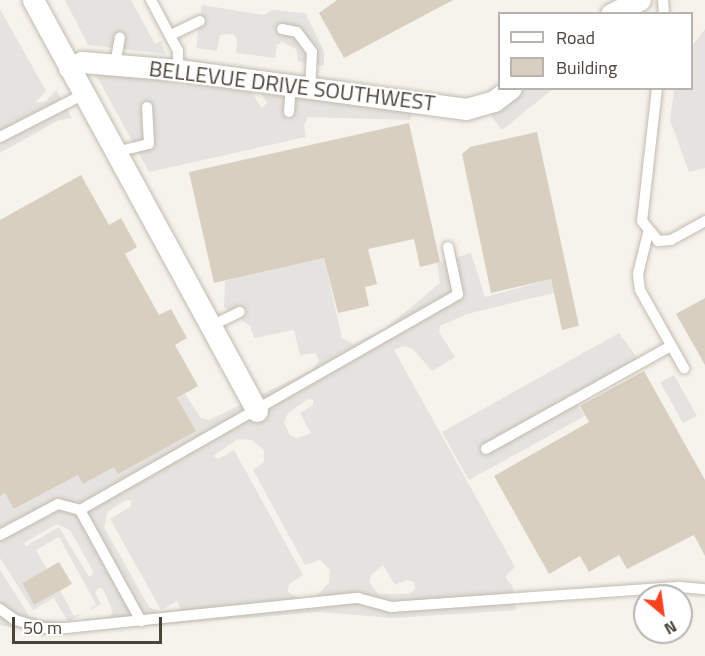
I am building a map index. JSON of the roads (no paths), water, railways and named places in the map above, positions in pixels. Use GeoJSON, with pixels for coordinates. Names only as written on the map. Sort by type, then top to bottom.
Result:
{"type":"FeatureCollection","features":[{"type":"Feature","properties":{"kind":"street"},"geometry":{"type":"LineString","coordinates":[[33,0],[257,411]]}},
{"type":"Feature","properties":{"kind":"street"},"geometry":{"type":"LineString","coordinates":[[615,12],[640,0]]}},
{"type":"Feature","properties":{"kind":"street","name":"BELLEVUE DRIVE SOUTHWEST"},"geometry":{"type":"LineString","coordinates":[[69,68],[82,62],[178,70],[466,109],[494,101],[508,90]]}},
{"type":"Feature","properties":{"kind":"lane"},"geometry":{"type":"LineString","coordinates":[[152,0],[178,51],[178,70]]}},
{"type":"Feature","properties":{"kind":"lane"},"geometry":{"type":"LineString","coordinates":[[171,35],[200,21]]}},
{"type":"Feature","properties":{"kind":"lane"},"geometry":{"type":"LineString","coordinates":[[282,29],[297,32],[312,52],[301,86],[289,112]]}},
{"type":"Feature","properties":{"kind":"lane"},"geometry":{"type":"LineString","coordinates":[[115,65],[120,38]]}},
{"type":"Feature","properties":{"kind":"lane"},"geometry":{"type":"LineString","coordinates":[[657,90],[642,221],[648,233],[658,241],[671,240],[705,221]]}},
{"type":"Feature","properties":{"kind":"lane"},"geometry":{"type":"LineString","coordinates":[[0,137],[84,94]]}},
{"type":"Feature","properties":{"kind":"lane"},"geometry":{"type":"LineString","coordinates":[[116,152],[149,144],[147,108]]}},
{"type":"Feature","properties":{"kind":"lane"},"geometry":{"type":"LineString","coordinates":[[648,233],[638,274],[640,290],[684,368]]}},
{"type":"Feature","properties":{"kind":"lane"},"geometry":{"type":"LineString","coordinates":[[0,535],[58,504],[80,510],[459,294],[448,247]]}},
{"type":"Feature","properties":{"kind":"lane"},"geometry":{"type":"LineString","coordinates":[[211,326],[240,312]]}},
{"type":"Feature","properties":{"kind":"lane"},"geometry":{"type":"LineString","coordinates":[[486,449],[672,346]]}},
{"type":"Feature","properties":{"kind":"lane"},"geometry":{"type":"LineString","coordinates":[[80,510],[141,621]]}},
{"type":"Feature","properties":{"kind":"lane"},"geometry":{"type":"LineString","coordinates":[[0,609],[15,620],[44,628],[141,621],[358,598],[391,607],[680,587],[705,589]]}}]}
